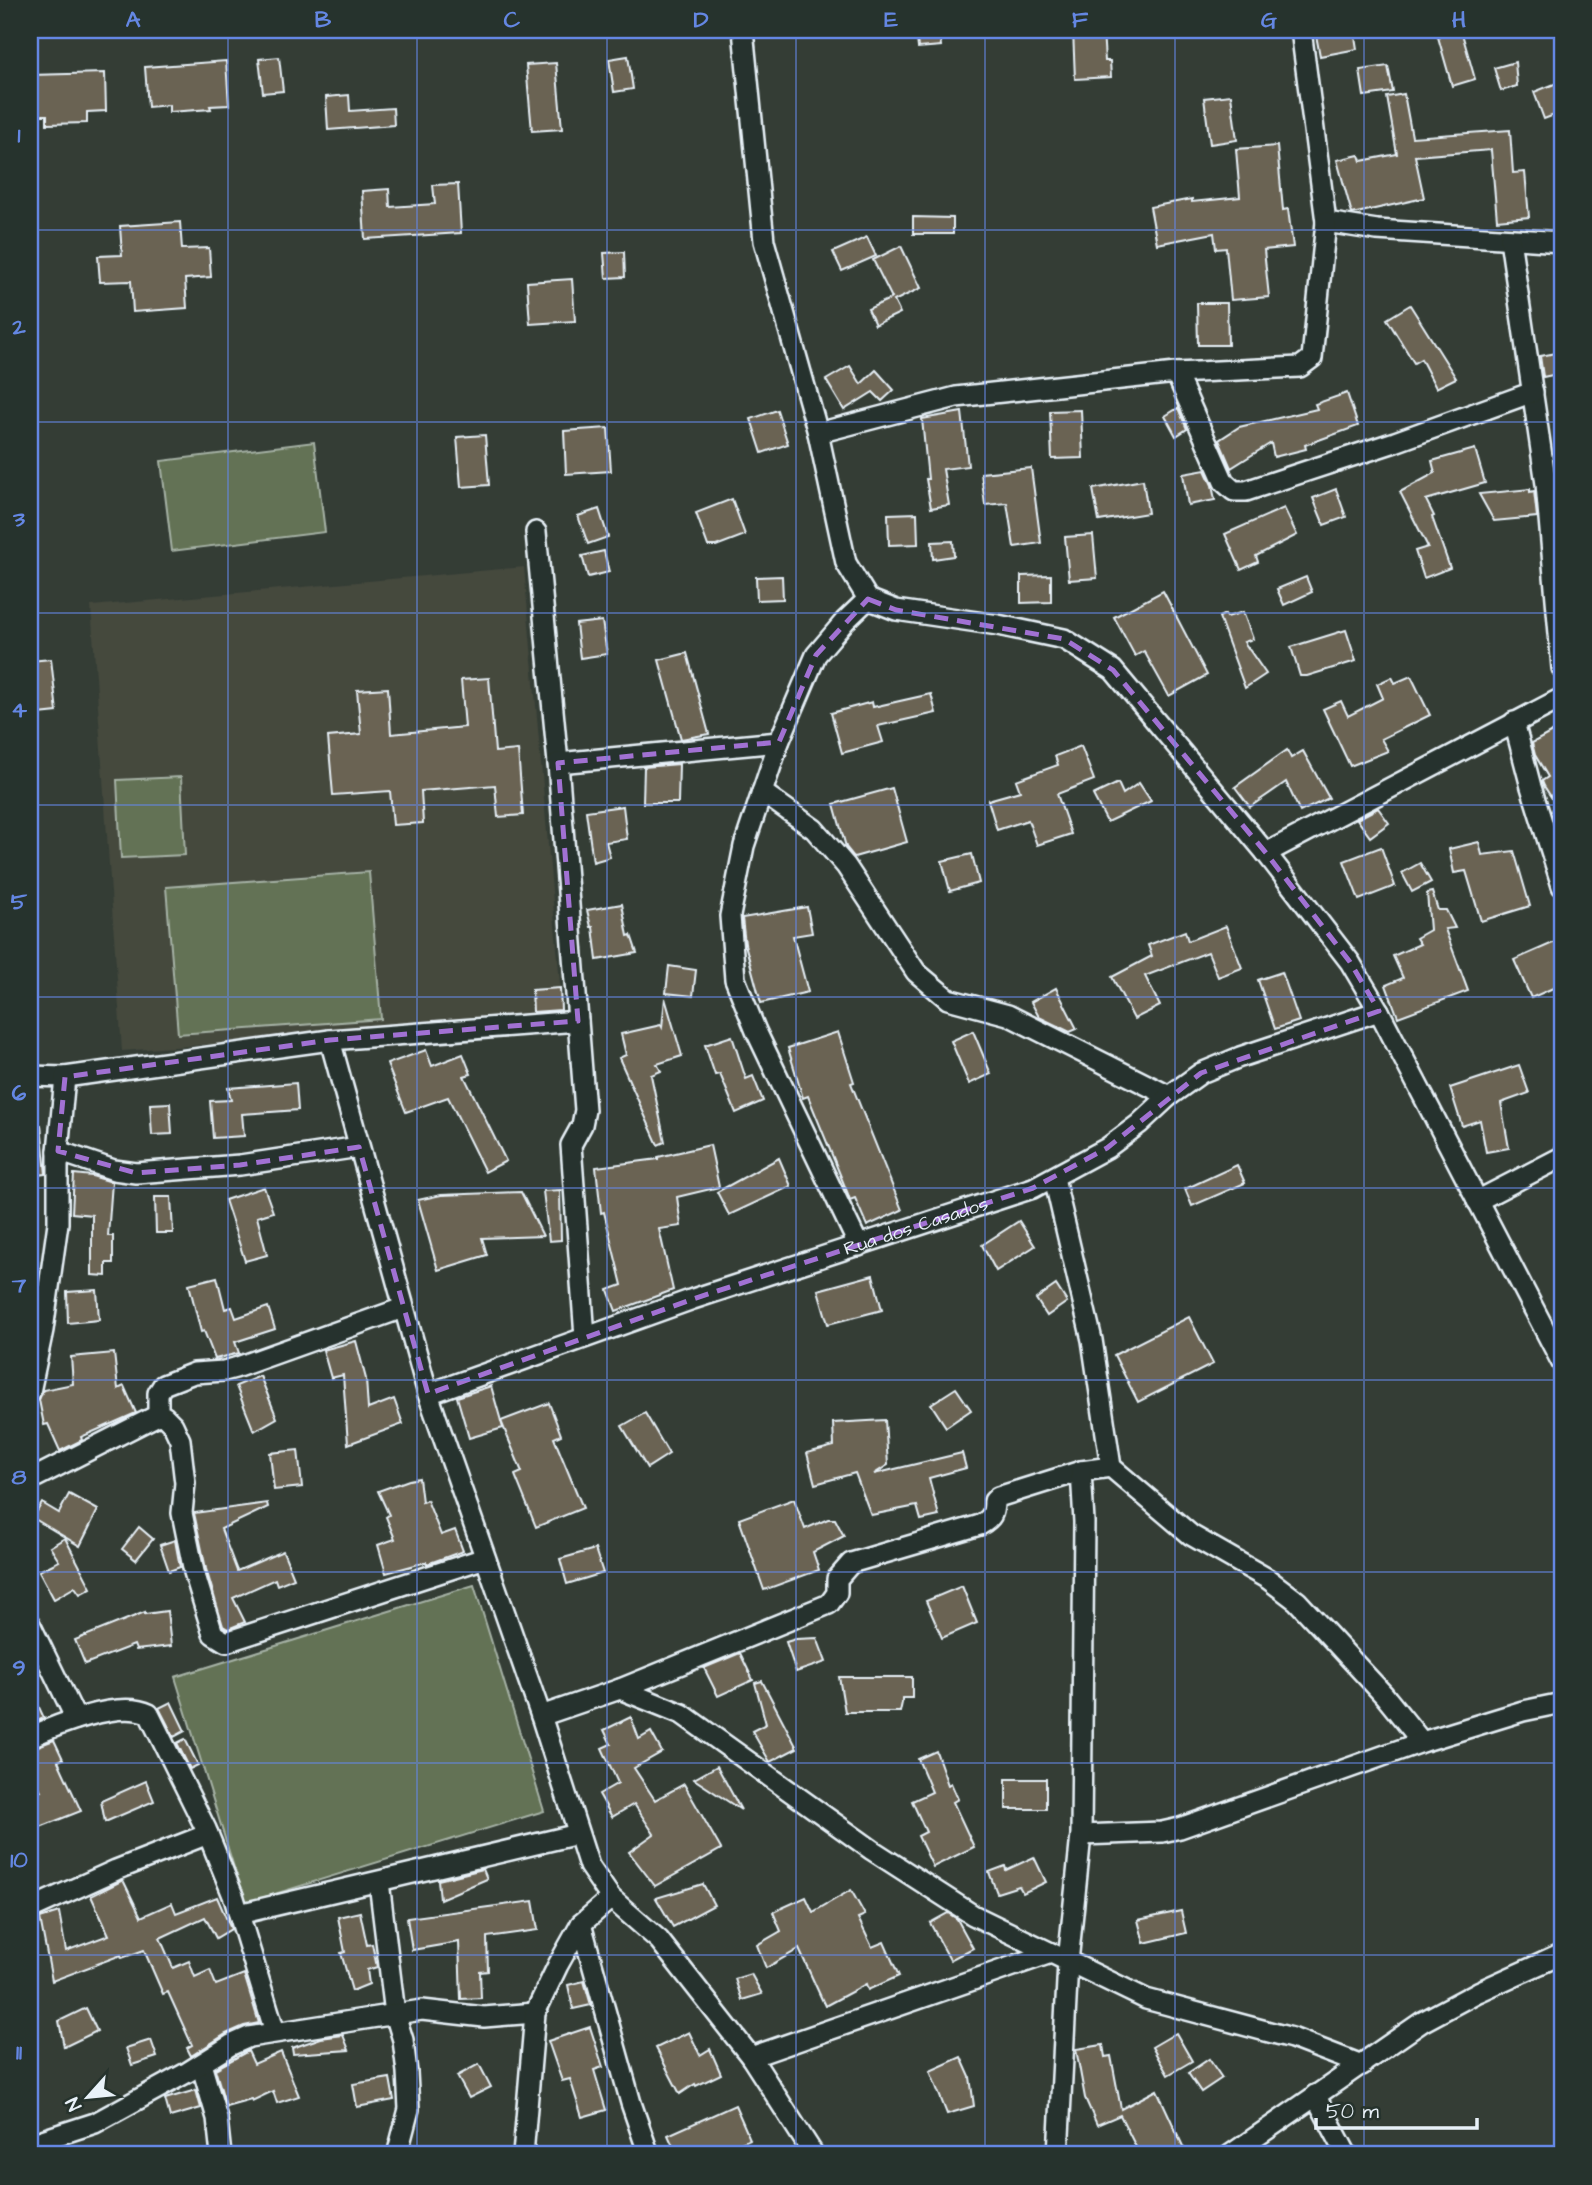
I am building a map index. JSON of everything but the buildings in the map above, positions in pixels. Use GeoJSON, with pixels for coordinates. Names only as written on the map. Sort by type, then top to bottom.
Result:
{"type":"FeatureCollection","features":[{"type":"Feature","properties":{"kind":"street"},"geometry":{"type":"LineString","coordinates":[[743,30],[764,241],[818,433],[846,563],[869,599],[897,610],[998,625],[1064,639],[1113,670],[1266,853],[1350,962],[1562,1363]]}},
{"type":"Feature","properties":{"kind":"street"},"geometry":{"type":"LineString","coordinates":[[818,433],[956,397],[1176,373],[1300,367],[1312,358],[1326,222],[1301,30]]}},
{"type":"Feature","properties":{"kind":"street"},"geometry":{"type":"LineString","coordinates":[[1326,222],[1356,229],[1562,242]]}},
{"type":"Feature","properties":{"kind":"street"},"geometry":{"type":"LineString","coordinates":[[1510,239],[1533,392],[1554,483],[1562,668]]}},
{"type":"Feature","properties":{"kind":"street"},"geometry":{"type":"LineString","coordinates":[[1176,373],[1224,482],[1234,491],[1246,491],[1395,442],[1533,392]]}},
{"type":"Feature","properties":{"kind":"street"},"geometry":{"type":"LineString","coordinates":[[536,532],[558,763],[585,1110],[582,1125],[571,1145],[585,1337]]}},
{"type":"Feature","properties":{"kind":"street"},"geometry":{"type":"LineString","coordinates":[[859,1246],[756,1031],[735,979],[730,916],[744,846],[779,742],[816,655],[845,621],[869,599]]}},
{"type":"Feature","properties":{"kind":"street"},"geometry":{"type":"LineString","coordinates":[[1266,853],[1562,698]]}},
{"type":"Feature","properties":{"kind":"street"},"geometry":{"type":"LineString","coordinates":[[1514,722],[1562,886]]}},
{"type":"Feature","properties":{"kind":"street"},"geometry":{"type":"LineString","coordinates":[[558,763],[779,742]]}},
{"type":"Feature","properties":{"kind":"street"},"geometry":{"type":"LineString","coordinates":[[762,792],[814,829],[846,866],[916,972],[948,999],[1008,1016],[1169,1096]]}},
{"type":"Feature","properties":{"kind":"street","name":"Rua dos Casados"},"geometry":{"type":"LineString","coordinates":[[428,1394],[693,1299],[1033,1188],[1107,1148],[1201,1073],[1240,1057],[1378,1011]]}},
{"type":"Feature","properties":{"kind":"street"},"geometry":{"type":"LineString","coordinates":[[30,1076],[65,1076],[330,1040],[578,1021]]}},
{"type":"Feature","properties":{"kind":"street"},"geometry":{"type":"LineString","coordinates":[[330,1040],[428,1394],[541,1716],[589,1866],[611,1898],[659,1940],[751,2057],[814,2155]]}},
{"type":"Feature","properties":{"kind":"street"},"geometry":{"type":"LineString","coordinates":[[30,1392],[33,1364],[45,1320],[58,1223],[58,1151],[65,1076]]}},
{"type":"Feature","properties":{"kind":"street"},"geometry":{"type":"LineString","coordinates":[[58,1151],[114,1170],[136,1173],[240,1165],[359,1146]]}},
{"type":"Feature","properties":{"kind":"street"},"geometry":{"type":"LineString","coordinates":[[1477,1201],[1562,1157]]}},
{"type":"Feature","properties":{"kind":"street"},"geometry":{"type":"LineString","coordinates":[[1054,1178],[1092,1340],[1111,1467],[1191,1535],[1268,1579],[1297,1601],[1357,1665],[1422,1742]]}},
{"type":"Feature","properties":{"kind":"street"},"geometry":{"type":"LineString","coordinates":[[158,1415],[158,1393],[163,1385],[194,1373],[235,1368],[404,1308]]}},
{"type":"Feature","properties":{"kind":"street"},"geometry":{"type":"LineString","coordinates":[[30,1480],[158,1415],[164,1416],[173,1425],[180,1440],[186,1483],[182,1513],[194,1572],[213,1634],[226,1642],[485,1558]]}},
{"type":"Feature","properties":{"kind":"street"},"geometry":{"type":"LineString","coordinates":[[541,1716],[620,1689],[829,1604],[837,1593],[837,1579],[852,1563],[980,1525],[994,1514],[994,1501],[998,1496],[1081,1471],[1111,1467]]}},
{"type":"Feature","properties":{"kind":"street"},"geometry":{"type":"LineString","coordinates":[[1058,2155],[1060,1957],[1081,1835],[1084,1522],[1081,1471]]}},
{"type":"Feature","properties":{"kind":"street"},"geometry":{"type":"LineString","coordinates":[[30,1624],[76,1719]]}},
{"type":"Feature","properties":{"kind":"street"},"geometry":{"type":"LineString","coordinates":[[620,1689],[682,1714],[872,1850],[973,1915],[1146,1999],[1292,2038],[1362,2064]]}},
{"type":"Feature","properties":{"kind":"street"},"geometry":{"type":"LineString","coordinates":[[1081,1835],[1162,1832],[1180,1828],[1422,1742],[1562,1703]]}},
{"type":"Feature","properties":{"kind":"street"},"geometry":{"type":"LineString","coordinates":[[30,1737],[76,1719],[115,1711],[138,1710],[149,1714],[208,1834],[239,1914],[275,2032]]}},
{"type":"Feature","properties":{"kind":"street"},"geometry":{"type":"LineString","coordinates":[[30,1909],[116,1870],[208,1834]]}},
{"type":"Feature","properties":{"kind":"street"},"geometry":{"type":"LineString","coordinates":[[239,1914],[578,1834]]}},
{"type":"Feature","properties":{"kind":"street"},"geometry":{"type":"LineString","coordinates":[[379,1882],[395,2014],[403,2040],[407,2072],[409,2109],[397,2155]]}},
{"type":"Feature","properties":{"kind":"street"},"geometry":{"type":"LineString","coordinates":[[523,2155],[536,2013],[581,1924],[611,1898]]}},
{"type":"Feature","properties":{"kind":"street"},"geometry":{"type":"LineString","coordinates":[[581,1924],[631,2103],[649,2155]]}},
{"type":"Feature","properties":{"kind":"street"},"geometry":{"type":"LineString","coordinates":[[1230,2155],[1422,2022],[1478,1992],[1562,1954]]}},
{"type":"Feature","properties":{"kind":"street"},"geometry":{"type":"LineString","coordinates":[[751,2057],[1060,1957]]}},
{"type":"Feature","properties":{"kind":"street"},"geometry":{"type":"LineString","coordinates":[[30,2144],[95,2123],[248,2037],[422,2010],[484,2017],[536,2013]]}},
{"type":"Feature","properties":{"kind":"street"},"geometry":{"type":"LineString","coordinates":[[201,2064],[217,2118],[221,2155]]}},
{"type":"Feature","properties":{"kind":"street"},"geometry":{"type":"LineString","coordinates":[[1315,2095],[1347,2155]]}},
{"type":"Feature","properties":{"kind":"highlighted area"},"geometry":{"type":"Polygon","coordinates":[[[868,599],[896,610],[1064,639],[1113,670],[1266,853],[1350,962],[1379,1011],[1201,1073],[1107,1148],[1033,1188],[693,1299],[428,1394],[359,1147],[240,1165],[136,1173],[58,1151],[65,1077],[330,1040],[578,1021],[558,763],[779,742],[816,655],[868,599]]]}},
{"type":"Feature","properties":{"kind":"shaded area"},"geometry":{"type":"Polygon","coordinates":[[[524,567],[563,1018],[122,1051],[91,606],[524,567]]]}},
{"type":"Feature","properties":{"kind":"green space"},"geometry":{"type":"Polygon","coordinates":[[[314,442],[325,532],[172,551],[161,461],[314,442]]]}},
{"type":"Feature","properties":{"kind":"green space"},"geometry":{"type":"Polygon","coordinates":[[[181,777],[185,855],[121,858],[117,780],[181,777]]]}},
{"type":"Feature","properties":{"kind":"green space"},"geometry":{"type":"Polygon","coordinates":[[[369,872],[381,1019],[178,1034],[166,887],[369,872]]]}},
{"type":"Feature","properties":{"kind":"green space"},"geometry":{"type":"Polygon","coordinates":[[[474,1585],[544,1811],[245,1903],[175,1677],[474,1585]]]}}]}
